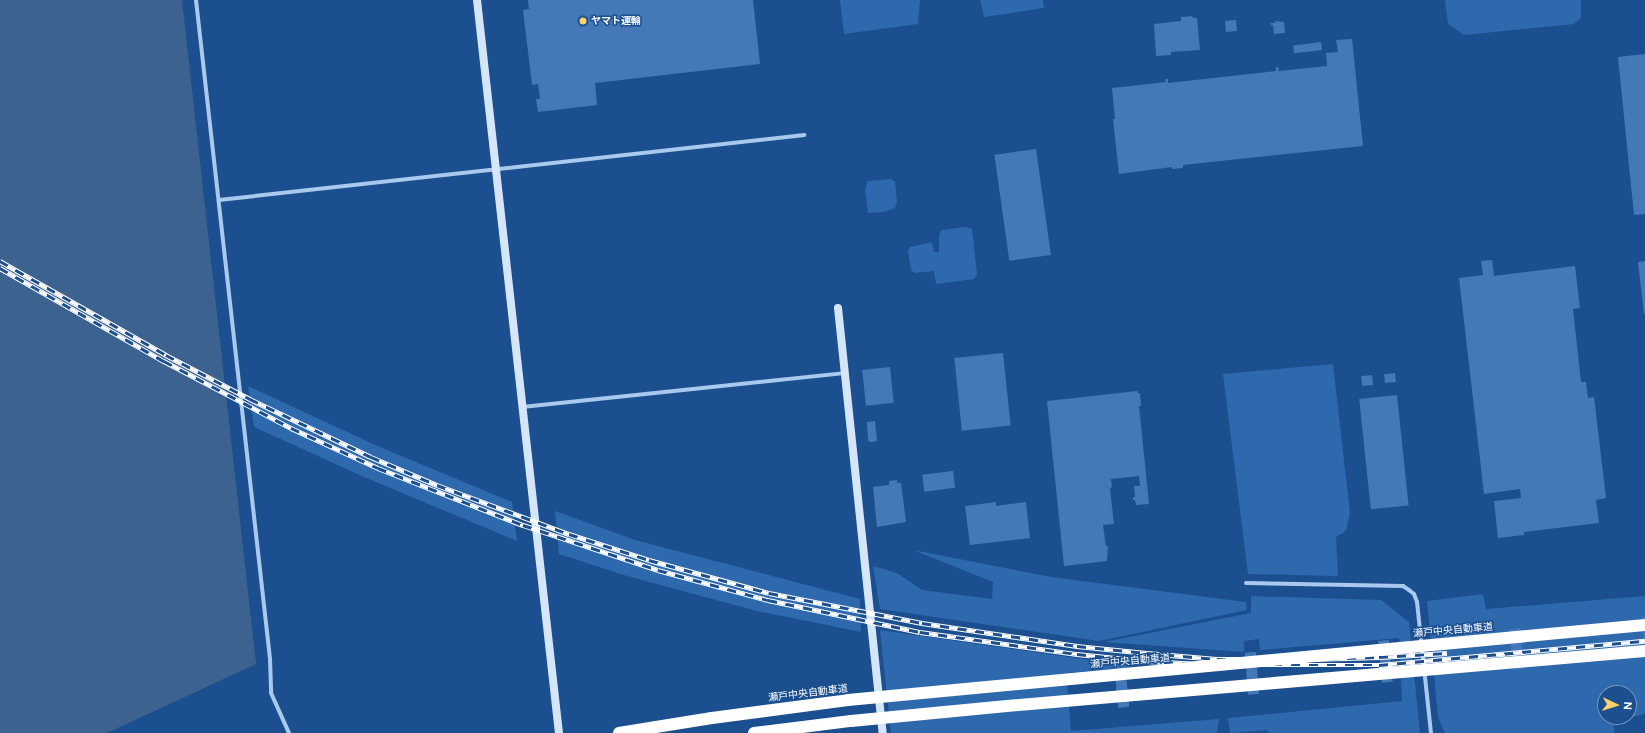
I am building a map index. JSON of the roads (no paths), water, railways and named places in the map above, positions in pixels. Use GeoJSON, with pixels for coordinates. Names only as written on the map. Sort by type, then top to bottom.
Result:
{"type":"FeatureCollection","features":[{"type":"Feature","properties":{"kind":"highway","name":"瀬戸中央自動車道"},"geometry":{"type":"LineString","coordinates":[[619,733],[712,718],[848,700],[1645,625]]}},
{"type":"Feature","properties":{"kind":"highway"},"geometry":{"type":"LineString","coordinates":[[754,733],[851,721],[981,708],[1645,651]]}},
{"type":"Feature","properties":{"kind":"street"},"geometry":{"type":"LineString","coordinates":[[196,0],[270,659],[271,693],[288,733]]}},
{"type":"Feature","properties":{"kind":"street"},"geometry":{"type":"LineString","coordinates":[[477,0],[559,733]]}},
{"type":"Feature","properties":{"kind":"street"},"geometry":{"type":"LineString","coordinates":[[219,200],[804,135]]}},
{"type":"Feature","properties":{"kind":"street"},"geometry":{"type":"LineString","coordinates":[[838,308],[883,733]]}},
{"type":"Feature","properties":{"kind":"street"},"geometry":{"type":"LineString","coordinates":[[522,407],[845,372]]}},
{"type":"Feature","properties":{"kind":"street"},"geometry":{"type":"LineString","coordinates":[[1246,583],[1403,586],[1414,594],[1417,602],[1432,733]]}},
{"type":"Feature","properties":{"kind":"railway"},"geometry":{"type":"LineString","coordinates":[[0,261],[166,355],[250,399],[371,457],[437,485],[569,534],[649,560],[769,593],[922,623],[1077,646],[1147,653],[1217,659],[1311,659],[1447,653]]}},
{"type":"Feature","properties":{"kind":"railway"},"geometry":{"type":"LineString","coordinates":[[0,268],[164,361],[291,428],[378,468],[523,525],[658,570],[768,600],[920,632],[1077,654],[1146,661],[1219,665],[1379,665],[1645,641]]}},
{"type":"Feature","properties":{"kind":"place","name":"ヤマト運輸"},"geometry":{"type":"Point","coordinates":[583,21]}}]}
